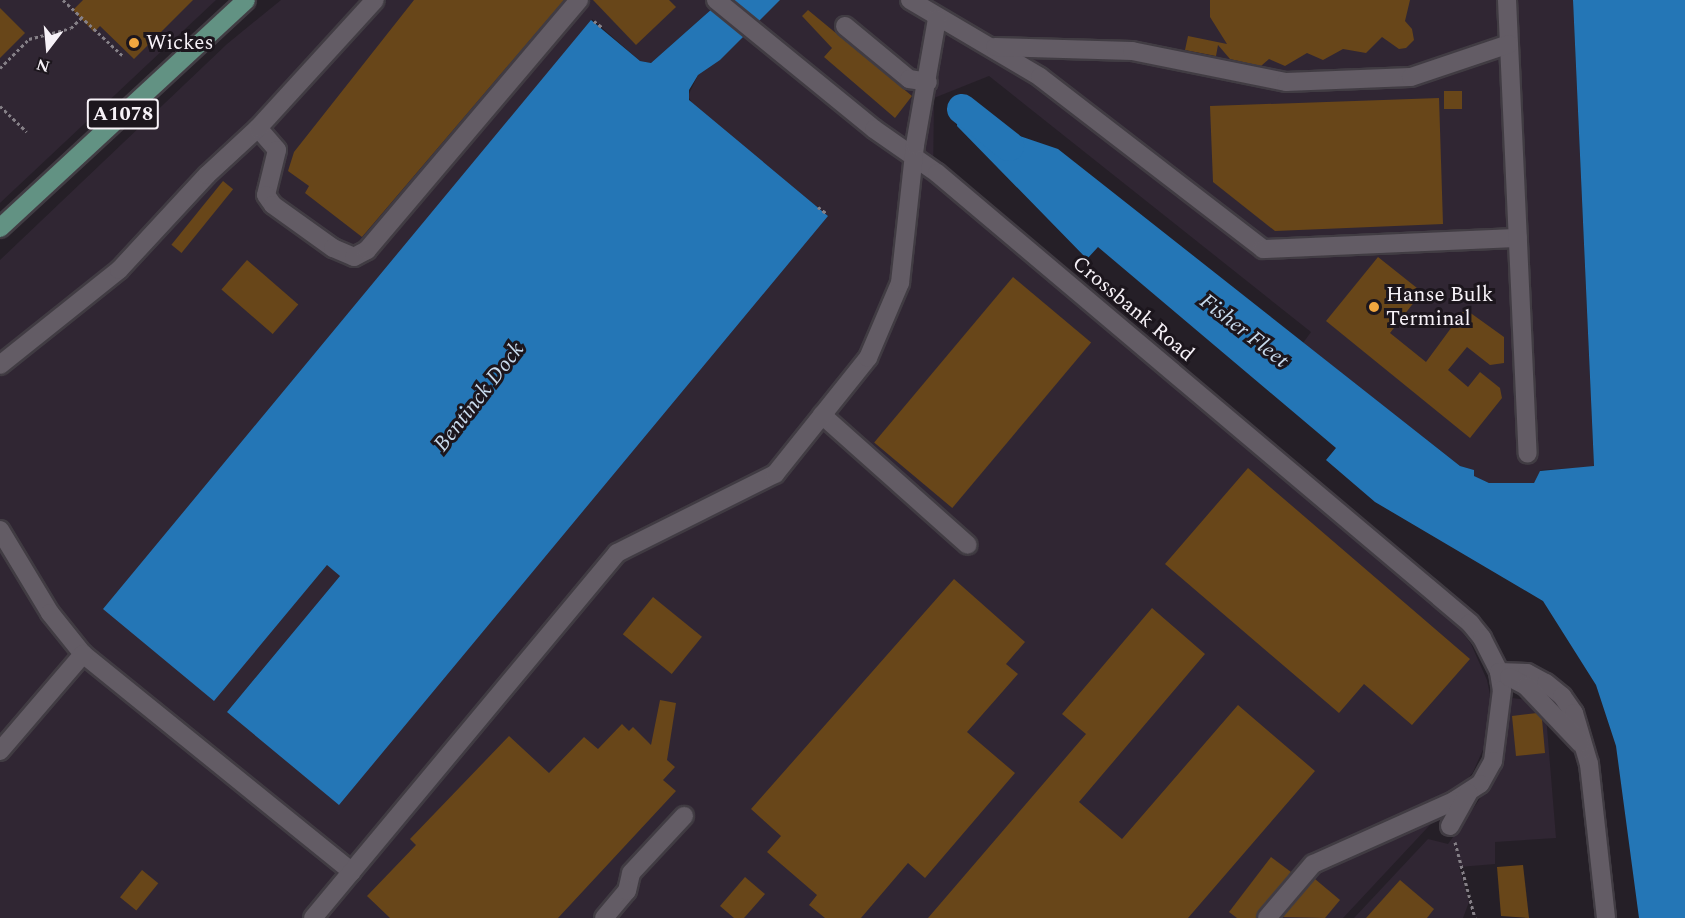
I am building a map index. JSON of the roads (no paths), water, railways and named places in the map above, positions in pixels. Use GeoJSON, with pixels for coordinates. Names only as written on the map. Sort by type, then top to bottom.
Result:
{"type":"FeatureCollection","features":[{"type":"Feature","properties":{"kind":"main road","name":"A1078"},"geometry":{"type":"LineString","coordinates":[[0,228],[246,0]]}},
{"type":"Feature","properties":{"kind":"street"},"geometry":{"type":"LineString","coordinates":[[0,365],[119,270],[207,175],[258,128],[375,0]]}},
{"type":"Feature","properties":{"kind":"street"},"geometry":{"type":"LineString","coordinates":[[258,128],[277,150],[266,195],[273,205],[333,248],[354,257],[367,250],[579,0]]}},
{"type":"Feature","properties":{"kind":"street","name":"Crossbank Road"},"geometry":{"type":"LineString","coordinates":[[716,0],[913,157],[1470,623],[1499,672],[1502,712],[1493,761],[1480,784],[1468,793]]}},
{"type":"Feature","properties":{"kind":"street"},"geometry":{"type":"LineString","coordinates":[[910,0],[937,19],[992,46],[1040,77],[1263,249],[1518,238]]}},
{"type":"Feature","properties":{"kind":"street"},"geometry":{"type":"LineString","coordinates":[[1507,0],[1528,454]]}},
{"type":"Feature","properties":{"kind":"street"},"geometry":{"type":"LineString","coordinates":[[313,918],[617,553],[775,474],[868,358],[887,320],[900,283],[913,157],[928,82],[937,19]]}},
{"type":"Feature","properties":{"kind":"street"},"geometry":{"type":"LineString","coordinates":[[845,26],[909,79],[928,82]]}},
{"type":"Feature","properties":{"kind":"street"},"geometry":{"type":"LineString","coordinates":[[992,46],[1132,51],[1286,82],[1411,77],[1509,44]]}},
{"type":"Feature","properties":{"kind":"street"},"geometry":{"type":"LineString","coordinates":[[822,415],[968,545]]}},
{"type":"Feature","properties":{"kind":"street"},"geometry":{"type":"LineString","coordinates":[[0,530],[50,613],[83,654],[352,872]]}},
{"type":"Feature","properties":{"kind":"street"},"geometry":{"type":"LineString","coordinates":[[0,751],[83,654]]}},
{"type":"Feature","properties":{"kind":"street"},"geometry":{"type":"LineString","coordinates":[[1499,672],[1527,673],[1562,696],[1574,713],[1585,749],[1606,918]]}},
{"type":"Feature","properties":{"kind":"street"},"geometry":{"type":"LineString","coordinates":[[1450,826],[1468,793]]}},
{"type":"Feature","properties":{"kind":"street"},"geometry":{"type":"LineString","coordinates":[[1267,918],[1313,864],[1468,793]]}},
{"type":"Feature","properties":{"kind":"street"},"geometry":{"type":"LineString","coordinates":[[604,918],[627,891],[631,873],[684,816]]}},
{"type":"Feature","properties":{"kind":"water","name":"Bentinck Dock"},"geometry":{"type":"Polygon","coordinates":[[[722,0],[780,0],[720,60],[698,75],[689,90],[689,100],[828,216],[339,805],[227,712],[340,576],[327,565],[214,701],[103,609],[591,20],[640,61],[651,63],[722,0]]]}},
{"type":"Feature","properties":{"kind":"water"},"geometry":{"type":"Polygon","coordinates":[[[1573,0],[1685,0],[1685,918],[1639,918],[1616,746],[1596,685],[1543,601],[1375,502],[1326,460],[1336,448],[1098,247],[1087,259],[957,126],[958,115],[1058,149],[1460,466],[1474,470],[1474,476],[1489,483],[1534,483],[1540,471],[1594,466],[1573,0]]]}},
{"type":"Feature","properties":{"kind":"waterway","name":"Fisher Fleet"},"geometry":{"type":"LineString","coordinates":[[962,109],[1009,146]]}},
{"type":"Feature","properties":{"kind":"place","name":"Wickes"},"geometry":{"type":"Point","coordinates":[134,43]}},
{"type":"Feature","properties":{"kind":"place","name":"Hanse Bulk Terminal"},"geometry":{"type":"Point","coordinates":[1374,307]}}]}
